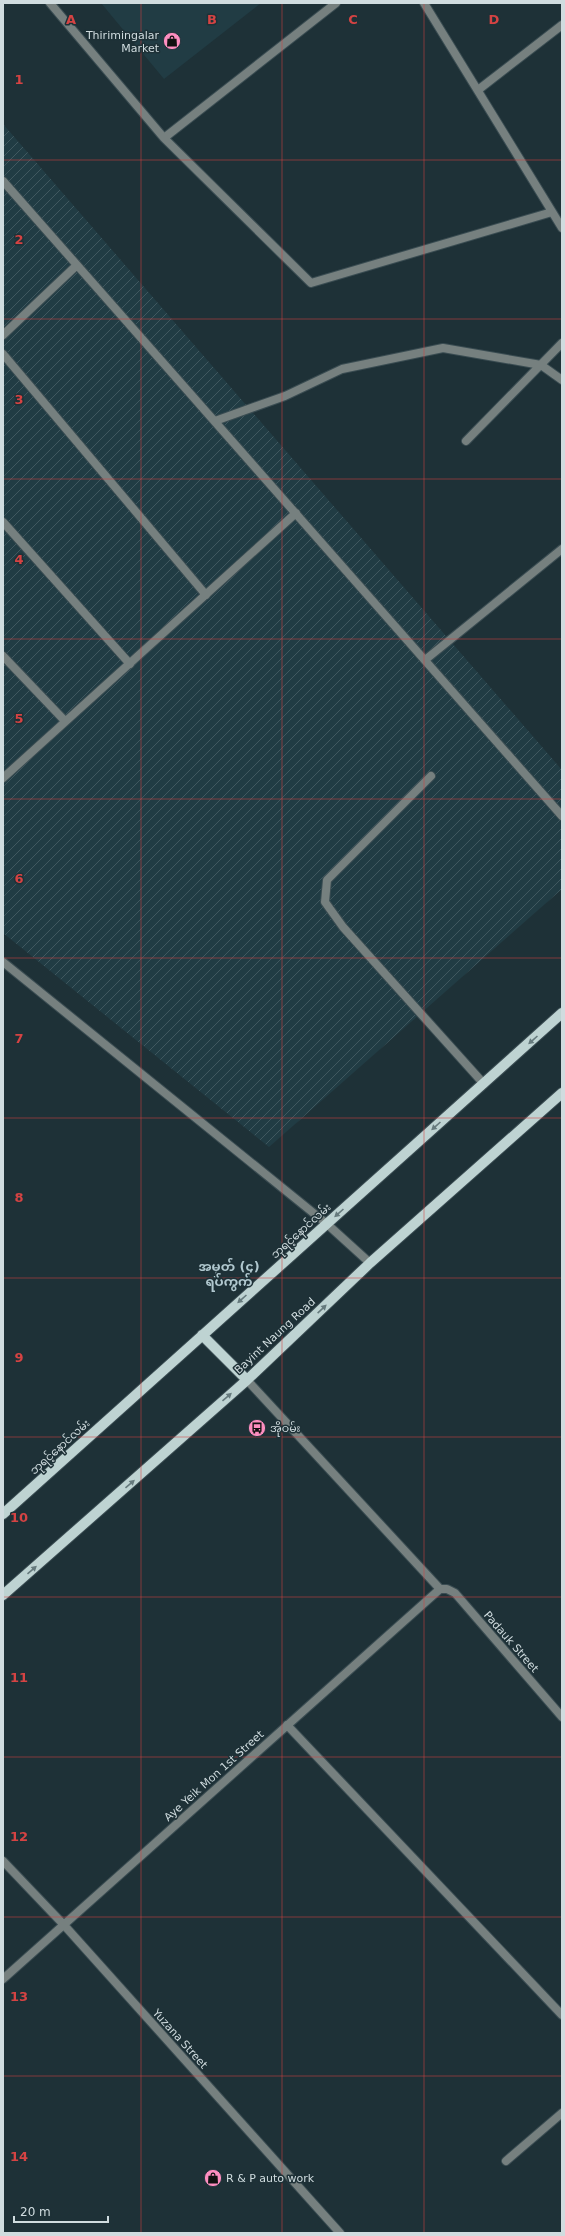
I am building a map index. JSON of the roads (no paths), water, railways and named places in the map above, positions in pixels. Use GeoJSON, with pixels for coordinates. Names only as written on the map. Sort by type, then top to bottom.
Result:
{"type":"FeatureCollection","features":[{"type":"Feature","properties":{"kind":"main road","name":"ဘုရင့်နောင်လမ်း"},"geometry":{"type":"LineString","coordinates":[[3,1514],[562,1014]]}},
{"type":"Feature","properties":{"kind":"main road","name":"Bayint Naung Road"},"geometry":{"type":"LineString","coordinates":[[3,1595],[247,1380],[370,1263],[562,1093]]}},
{"type":"Feature","properties":{"kind":"main road"},"geometry":{"type":"LineString","coordinates":[[202,1335],[247,1380]]}},
{"type":"Feature","properties":{"kind":"street"},"geometry":{"type":"LineString","coordinates":[[50,3],[164,138],[311,282],[552,212]]}},
{"type":"Feature","properties":{"kind":"street"},"geometry":{"type":"LineString","coordinates":[[164,138],[336,3]]}},
{"type":"Feature","properties":{"kind":"street"},"geometry":{"type":"LineString","coordinates":[[424,3],[562,228]]}},
{"type":"Feature","properties":{"kind":"street"},"geometry":{"type":"LineString","coordinates":[[478,90],[562,25]]}},
{"type":"Feature","properties":{"kind":"street"},"geometry":{"type":"LineString","coordinates":[[3,181],[562,816]]}},
{"type":"Feature","properties":{"kind":"street"},"geometry":{"type":"LineString","coordinates":[[3,335],[77,264]]}},
{"type":"Feature","properties":{"kind":"street"},"geometry":{"type":"LineString","coordinates":[[466,441],[562,343]]}},
{"type":"Feature","properties":{"kind":"street"},"geometry":{"type":"LineString","coordinates":[[215,421],[285,396],[342,369],[443,348],[541,365],[562,380]]}},
{"type":"Feature","properties":{"kind":"street"},"geometry":{"type":"LineString","coordinates":[[3,354],[206,595]]}},
{"type":"Feature","properties":{"kind":"street"},"geometry":{"type":"LineString","coordinates":[[3,778],[296,513]]}},
{"type":"Feature","properties":{"kind":"street"},"geometry":{"type":"LineString","coordinates":[[3,522],[130,664]]}},
{"type":"Feature","properties":{"kind":"street"},"geometry":{"type":"LineString","coordinates":[[425,660],[562,549]]}},
{"type":"Feature","properties":{"kind":"street"},"geometry":{"type":"LineString","coordinates":[[3,656],[65,721]]}},
{"type":"Feature","properties":{"kind":"street"},"geometry":{"type":"LineString","coordinates":[[431,776],[327,880],[325,902],[343,927],[484,1084]]}},
{"type":"Feature","properties":{"kind":"street"},"geometry":{"type":"LineString","coordinates":[[3,962],[327,1224],[370,1263]]}},
{"type":"Feature","properties":{"kind":"street"},"geometry":{"type":"LineString","coordinates":[[247,1380],[440,1589]]}},
{"type":"Feature","properties":{"kind":"street","name":"Padauk Street"},"geometry":{"type":"LineString","coordinates":[[440,1589],[447,1589],[455,1593],[562,1717]]}},
{"type":"Feature","properties":{"kind":"street","name":"Aye Yeik Mon 1st Street"},"geometry":{"type":"LineString","coordinates":[[3,1979],[440,1589]]}},
{"type":"Feature","properties":{"kind":"street"},"geometry":{"type":"LineString","coordinates":[[287,1725],[562,2015]]}},
{"type":"Feature","properties":{"kind":"street","name":"Yuzana Street"},"geometry":{"type":"LineString","coordinates":[[3,1861],[64,1925],[340,2233]]}},
{"type":"Feature","properties":{"kind":"street"},"geometry":{"type":"LineString","coordinates":[[506,2161],[562,2113]]}},
{"type":"Feature","properties":{"kind":"place","name":"Thirimingalar Market"},"geometry":{"type":"Point","coordinates":[172,41]}},
{"type":"Feature","properties":{"kind":"place","name":"အိုဝမ်း"},"geometry":{"type":"Point","coordinates":[257,1428]}},
{"type":"Feature","properties":{"kind":"place","name":"R & P auto work"},"geometry":{"type":"Point","coordinates":[213,2178]}},
{"type":"Feature","properties":{"kind":"district","name":"အမှတ် (၄) ရပ်ကွက်"},"geometry":{"type":"Point","coordinates":[229,1274]}}]}
